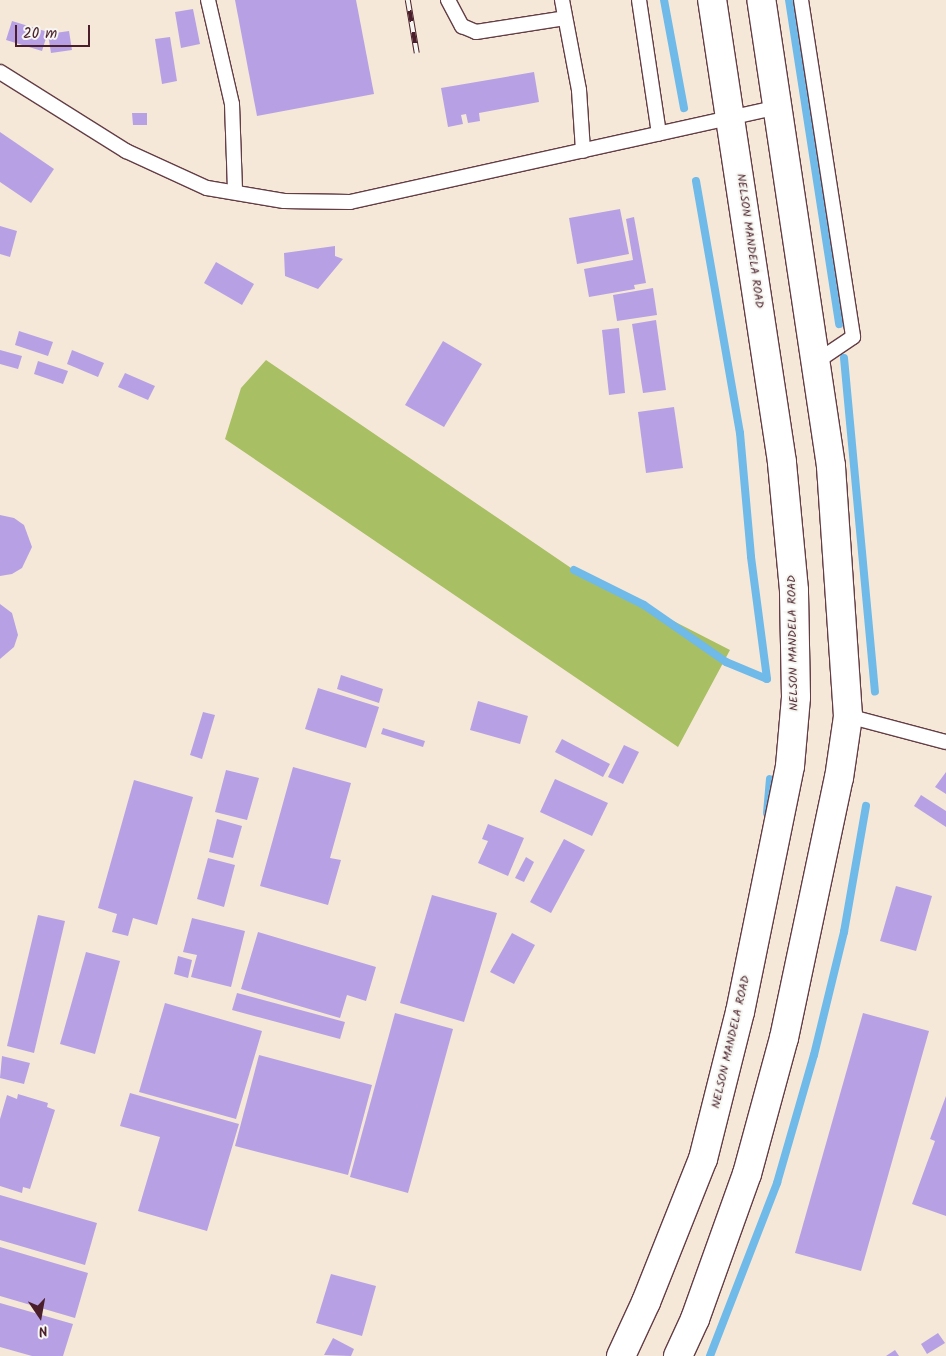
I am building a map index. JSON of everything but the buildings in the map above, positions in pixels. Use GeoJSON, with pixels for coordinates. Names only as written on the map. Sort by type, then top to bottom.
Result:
{"type":"FeatureCollection","features":[{"type":"Feature","properties":{"kind":"main road","name":"NELSON MANDELA ROAD"},"geometry":{"type":"LineString","coordinates":[[621,1356],[646,1302],[703,1160],[740,1012],[790,766],[796,697],[793,580],[782,462],[732,118],[712,0]]}},
{"type":"Feature","properties":{"kind":"main road"},"geometry":{"type":"LineString","coordinates":[[678,1356],[695,1319],[747,1174],[784,1038],[839,778],[848,716],[831,466],[762,0]]}},
{"type":"Feature","properties":{"kind":"lane"},"geometry":{"type":"LineString","coordinates":[[208,0],[232,104],[235,192]]}},
{"type":"Feature","properties":{"kind":"lane"},"geometry":{"type":"LineString","coordinates":[[448,0],[462,26],[476,32],[565,18]]}},
{"type":"Feature","properties":{"kind":"lane"},"geometry":{"type":"LineString","coordinates":[[562,0],[579,90],[583,151]]}},
{"type":"Feature","properties":{"kind":"lane"},"geometry":{"type":"LineString","coordinates":[[638,0],[659,134]]}},
{"type":"Feature","properties":{"kind":"lane"},"geometry":{"type":"LineString","coordinates":[[801,0],[853,337],[816,362]]}},
{"type":"Feature","properties":{"kind":"lane"},"geometry":{"type":"LineString","coordinates":[[0,72],[126,151],[207,188],[284,201],[350,202],[779,107]]}},
{"type":"Feature","properties":{"kind":"lane"},"geometry":{"type":"LineString","coordinates":[[848,716],[946,742]]}},
{"type":"Feature","properties":{"kind":"green space"},"geometry":{"type":"Polygon","coordinates":[[[266,360],[574,570],[730,650],[678,747],[225,439],[241,388],[266,360]]]}},
{"type":"Feature","properties":{"kind":"waterway"},"geometry":{"type":"LineString","coordinates":[[664,0],[684,108]]}},
{"type":"Feature","properties":{"kind":"waterway"},"geometry":{"type":"LineString","coordinates":[[789,0],[839,324]]}},
{"type":"Feature","properties":{"kind":"waterway"},"geometry":{"type":"LineString","coordinates":[[696,181],[740,433],[751,557],[767,679]]}},
{"type":"Feature","properties":{"kind":"waterway"},"geometry":{"type":"LineString","coordinates":[[844,358],[875,692]]}},
{"type":"Feature","properties":{"kind":"waterway"},"geometry":{"type":"LineString","coordinates":[[574,570],[644,605],[726,662],[767,679]]}},
{"type":"Feature","properties":{"kind":"waterway"},"geometry":{"type":"LineString","coordinates":[[767,813],[770,779]]}},
{"type":"Feature","properties":{"kind":"waterway"},"geometry":{"type":"LineString","coordinates":[[710,1356],[777,1183],[814,1055],[844,932],[866,806]]}},
{"type":"Feature","properties":{"kind":"railway"},"geometry":{"type":"LineString","coordinates":[[408,0],[417,53]]}}]}
